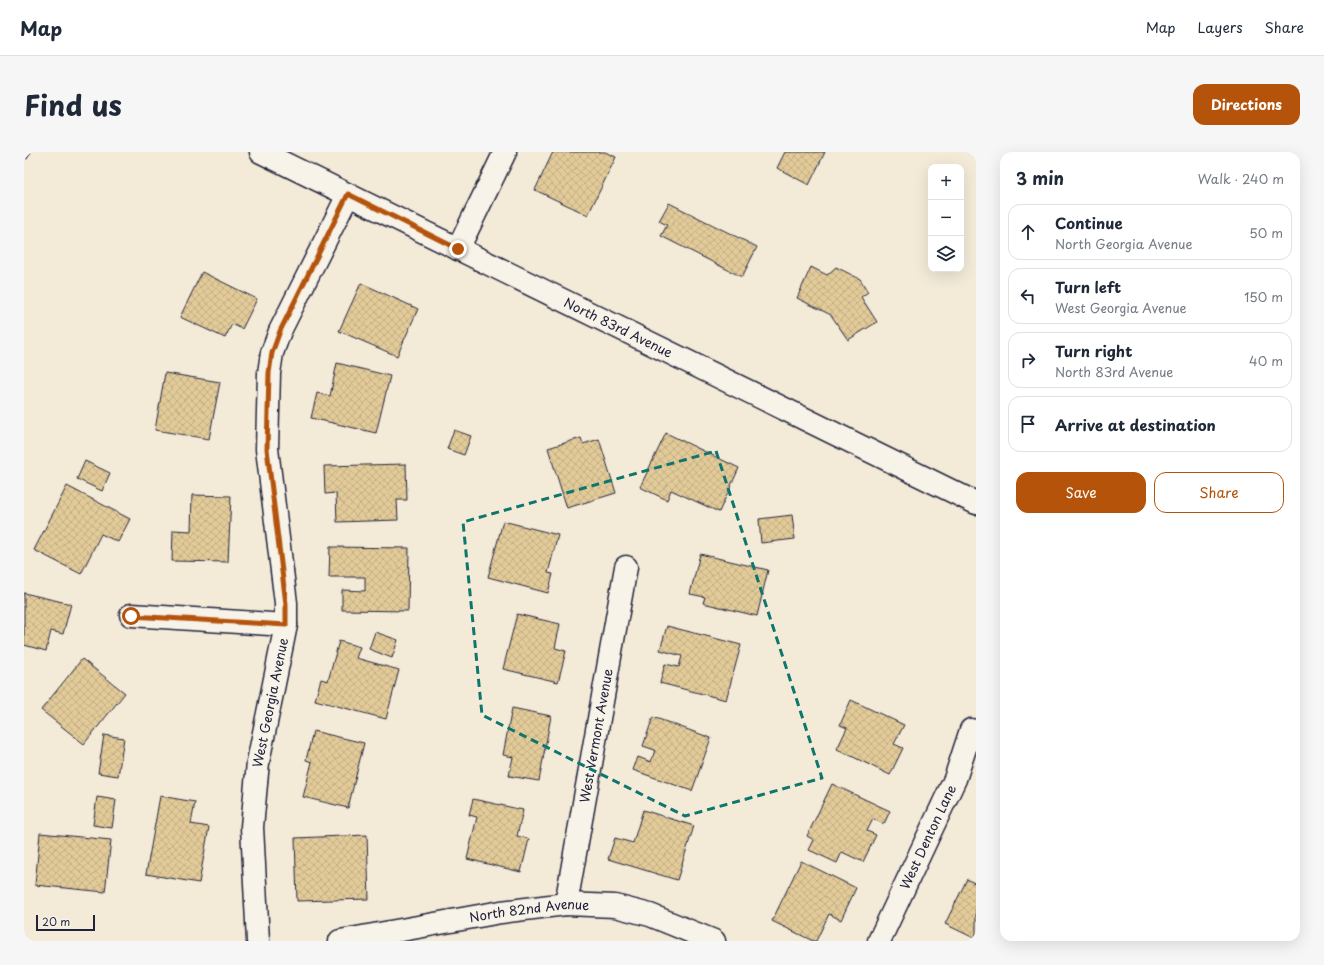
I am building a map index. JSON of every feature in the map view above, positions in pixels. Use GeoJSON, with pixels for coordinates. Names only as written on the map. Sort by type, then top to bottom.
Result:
{"type":"FeatureCollection","features":[{"type":"Feature","properties":{"kind":"street","name":"North 83rd Avenue"},"geometry":{"type":"LineString","coordinates":[[261,152],[976,503]]}},
{"type":"Feature","properties":{"kind":"street"},"geometry":{"type":"LineString","coordinates":[[458,249],[505,152]]}},
{"type":"Feature","properties":{"kind":"street","name":"West Georgia Avenue"},"geometry":{"type":"LineString","coordinates":[[258,941],[252,827],[258,762],[286,625],[286,604],[267,449],[269,373],[272,353],[280,331],[348,194]]}},
{"type":"Feature","properties":{"kind":"street","name":"West Vermont Avenue"},"geometry":{"type":"LineString","coordinates":[[566,904],[626,567]]}},
{"type":"Feature","properties":{"kind":"street"},"geometry":{"type":"LineString","coordinates":[[131,616],[286,625]]}},
{"type":"Feature","properties":{"kind":"street","name":"West Denton Lane"},"geometry":{"type":"LineString","coordinates":[[879,941],[955,779],[971,730]]}},
{"type":"Feature","properties":{"kind":"street","name":"North 82nd Avenue"},"geometry":{"type":"LineString","coordinates":[[340,941],[501,912],[566,904],[615,906],[650,915],[714,941]]}},
{"type":"Feature","properties":{"kind":"highlighted area"},"geometry":{"type":"Polygon","coordinates":[[[716,451],[822,778],[685,816],[482,715],[463,522],[716,451]]]}},
{"type":"Feature","properties":{"kind":"building"},"geometry":{"type":"Polygon","coordinates":[[[24,152],[31,152],[27,159],[24,158],[24,152]]]}},
{"type":"Feature","properties":{"kind":"building"},"geometry":{"type":"Polygon","coordinates":[[[553,152],[605,152],[616,157],[588,215],[535,190],[553,152]]]}},
{"type":"Feature","properties":{"kind":"building"},"geometry":{"type":"Polygon","coordinates":[[[785,152],[825,152],[809,185],[777,168],[785,152]]]}},
{"type":"Feature","properties":{"kind":"building"},"geometry":{"type":"Polygon","coordinates":[[[669,203],[757,247],[742,277],[661,236],[667,225],[659,221],[669,203]]]}},
{"type":"Feature","properties":{"kind":"building"},"geometry":{"type":"Polygon","coordinates":[[[811,267],[827,275],[836,267],[860,279],[868,292],[861,297],[877,322],[848,340],[831,315],[797,298],[811,267]]]}},
{"type":"Feature","properties":{"kind":"building"},"geometry":{"type":"Polygon","coordinates":[[[202,272],[257,299],[242,329],[232,324],[225,338],[180,317],[202,272]]]}},
{"type":"Feature","properties":{"kind":"building"},"geometry":{"type":"Polygon","coordinates":[[[361,283],[418,309],[397,356],[339,331],[361,283]]]}},
{"type":"Feature","properties":{"kind":"building"},"geometry":{"type":"Polygon","coordinates":[[[337,363],[390,376],[376,433],[311,418],[317,393],[330,396],[337,363]]]}},
{"type":"Feature","properties":{"kind":"building"},"geometry":{"type":"Polygon","coordinates":[[[165,373],[220,382],[209,439],[155,430],[165,373]]]}},
{"type":"Feature","properties":{"kind":"building"},"geometry":{"type":"Polygon","coordinates":[[[454,430],[471,436],[464,455],[447,449],[454,430]]]}},
{"type":"Feature","properties":{"kind":"building"},"geometry":{"type":"Polygon","coordinates":[[[666,433],[739,468],[719,512],[671,490],[667,500],[640,487],[666,433]]]}},
{"type":"Feature","properties":{"kind":"building"},"geometry":{"type":"Polygon","coordinates":[[[581,438],[583,444],[599,439],[616,493],[567,508],[548,448],[581,438]]]}},
{"type":"Feature","properties":{"kind":"building"},"geometry":{"type":"Polygon","coordinates":[[[85,461],[110,473],[102,491],[77,479],[85,461]]]}},
{"type":"Feature","properties":{"kind":"building"},"geometry":{"type":"Polygon","coordinates":[[[406,464],[407,500],[397,500],[398,520],[337,522],[336,493],[325,494],[324,466],[406,464]]]}},
{"type":"Feature","properties":{"kind":"building"},"geometry":{"type":"Polygon","coordinates":[[[67,486],[130,519],[118,542],[101,534],[81,574],[34,550],[67,486]]]}},
{"type":"Feature","properties":{"kind":"building"},"geometry":{"type":"Polygon","coordinates":[[[192,495],[231,496],[228,562],[172,561],[173,530],[191,531],[192,495]]]}},
{"type":"Feature","properties":{"kind":"building"},"geometry":{"type":"Polygon","coordinates":[[[792,515],[795,539],[761,543],[759,519],[792,515]]]}},
{"type":"Feature","properties":{"kind":"building"},"geometry":{"type":"Polygon","coordinates":[[[503,521],[558,535],[548,573],[553,574],[548,593],[488,577],[503,521]]]}},
{"type":"Feature","properties":{"kind":"building"},"geometry":{"type":"Polygon","coordinates":[[[330,547],[409,548],[408,611],[342,610],[342,590],[365,591],[365,577],[329,577],[330,547]]]}},
{"type":"Feature","properties":{"kind":"building"},"geometry":{"type":"Polygon","coordinates":[[[700,554],[768,570],[757,616],[703,603],[705,597],[690,594],[700,554]]]}},
{"type":"Feature","properties":{"kind":"building"},"geometry":{"type":"Polygon","coordinates":[[[24,593],[71,604],[63,634],[51,631],[46,651],[24,645],[24,593]]]}},
{"type":"Feature","properties":{"kind":"building"},"geometry":{"type":"Polygon","coordinates":[[[517,614],[560,624],[555,648],[566,651],[558,682],[503,669],[517,614]]]}},
{"type":"Feature","properties":{"kind":"building"},"geometry":{"type":"Polygon","coordinates":[[[667,626],[741,645],[726,700],[660,683],[665,664],[679,667],[682,656],[660,650],[667,626]]]}},
{"type":"Feature","properties":{"kind":"building"},"geometry":{"type":"Polygon","coordinates":[[[375,632],[398,640],[392,658],[369,649],[375,632]]]}},
{"type":"Feature","properties":{"kind":"building"},"geometry":{"type":"Polygon","coordinates":[[[339,641],[360,647],[356,658],[399,670],[386,719],[315,700],[321,679],[328,681],[339,641]]]}},
{"type":"Feature","properties":{"kind":"building"},"geometry":{"type":"Polygon","coordinates":[[[82,659],[125,693],[84,744],[41,710],[82,659]]]}},
{"type":"Feature","properties":{"kind":"building"},"geometry":{"type":"Polygon","coordinates":[[[851,700],[904,725],[894,744],[903,748],[890,775],[837,749],[847,728],[840,725],[851,700]]]}},
{"type":"Feature","properties":{"kind":"building"},"geometry":{"type":"Polygon","coordinates":[[[512,708],[551,716],[539,781],[509,776],[513,757],[503,755],[512,708]]]}},
{"type":"Feature","properties":{"kind":"building"},"geometry":{"type":"Polygon","coordinates":[[[653,717],[711,738],[692,791],[633,770],[638,757],[651,762],[655,750],[643,746],[653,717]]]}},
{"type":"Feature","properties":{"kind":"building"},"geometry":{"type":"Polygon","coordinates":[[[313,731],[364,743],[348,808],[303,797],[312,762],[306,760],[313,731]]]}},
{"type":"Feature","properties":{"kind":"building"},"geometry":{"type":"Polygon","coordinates":[[[104,735],[124,738],[118,776],[98,773],[104,735]]]}},
{"type":"Feature","properties":{"kind":"building"},"geometry":{"type":"Polygon","coordinates":[[[832,784],[890,811],[884,824],[873,819],[867,831],[876,835],[863,862],[842,852],[837,863],[809,850],[814,840],[807,836],[832,784]]]}},
{"type":"Feature","properties":{"kind":"building"},"geometry":{"type":"Polygon","coordinates":[[[160,796],[195,802],[191,824],[209,827],[199,883],[146,874],[160,796]]]}},
{"type":"Feature","properties":{"kind":"building"},"geometry":{"type":"Polygon","coordinates":[[[97,797],[116,800],[112,828],[93,825],[97,797]]]}},
{"type":"Feature","properties":{"kind":"building"},"geometry":{"type":"Polygon","coordinates":[[[473,799],[523,810],[517,836],[529,839],[521,872],[467,859],[477,817],[469,815],[473,799]]]}},
{"type":"Feature","properties":{"kind":"building"},"geometry":{"type":"Polygon","coordinates":[[[643,810],[694,826],[677,880],[608,859],[615,838],[633,843],[643,810]]]}},
{"type":"Feature","properties":{"kind":"building"},"geometry":{"type":"Polygon","coordinates":[[[40,833],[111,840],[105,892],[35,885],[40,833]]]}},
{"type":"Feature","properties":{"kind":"building"},"geometry":{"type":"Polygon","coordinates":[[[367,835],[369,899],[297,901],[295,838],[367,835]]]}},
{"type":"Feature","properties":{"kind":"building"},"geometry":{"type":"Polygon","coordinates":[[[801,861],[856,888],[841,920],[829,914],[816,941],[813,941],[772,921],[801,861]]]}},
{"type":"Feature","properties":{"kind":"building"},"geometry":{"type":"Polygon","coordinates":[[[967,879],[976,884],[976,939],[945,924],[967,879]]]}},
{"type":"Feature","properties":{"kind":"route"},"geometry":{"type":"LineString","coordinates":[[131,616],[286,625],[286,604],[267,449],[269,373],[272,353],[280,331],[348,194],[458,249]]}}]}
